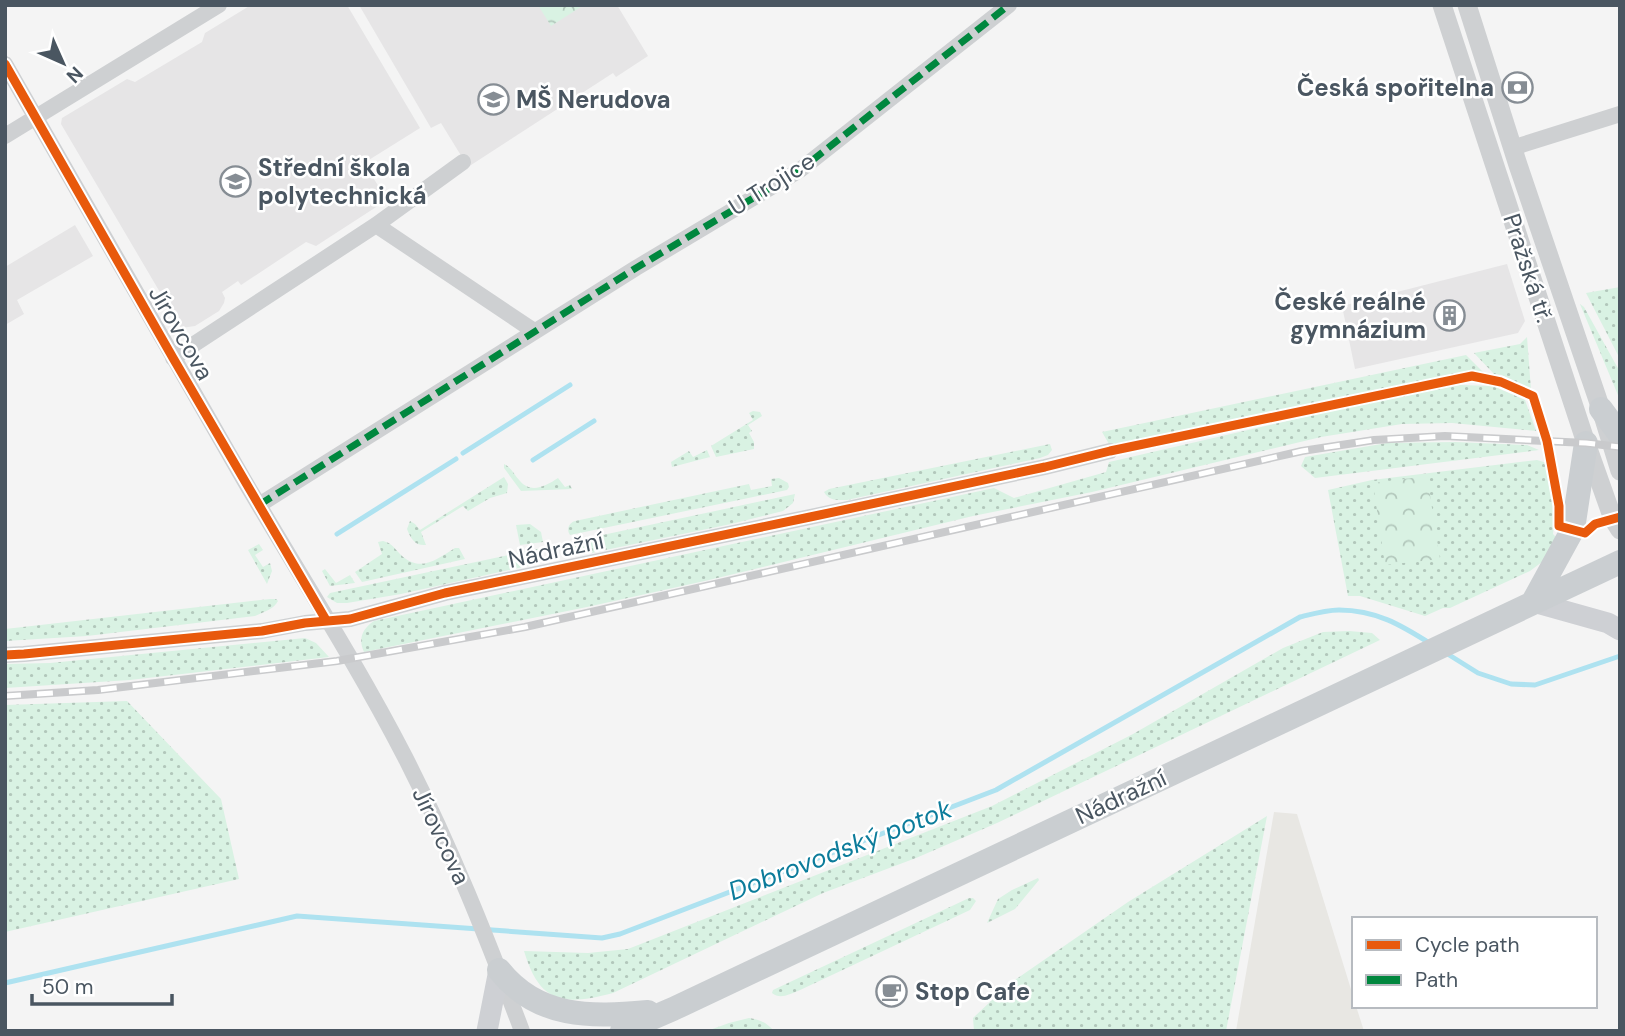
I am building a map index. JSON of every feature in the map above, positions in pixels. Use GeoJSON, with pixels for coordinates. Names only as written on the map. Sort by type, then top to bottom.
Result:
{"type":"FeatureCollection","features":[{"type":"Feature","properties":{"kind":"main road"},"geometry":{"type":"LineString","coordinates":[[1601,409],[1620,435]]}},
{"type":"Feature","properties":{"kind":"main road"},"geometry":{"type":"LineString","coordinates":[[1586,443],[1573,529],[1533,602],[1608,623],[1620,630]]}},
{"type":"Feature","properties":{"kind":"main road","name":"Nádražní"},"geometry":{"type":"LineString","coordinates":[[622,1031],[1620,562]]}},
{"type":"Feature","properties":{"kind":"main road"},"geometry":{"type":"LineString","coordinates":[[499,970],[528,998],[561,1011],[619,1014],[673,1009]]}},
{"type":"Feature","properties":{"kind":"main road"},"geometry":{"type":"LineString","coordinates":[[487,1031],[499,970]]}},
{"type":"Feature","properties":{"kind":"main road"},"geometry":{"type":"LineString","coordinates":[[643,1031],[673,1009]]}},
{"type":"Feature","properties":{"kind":"street"},"geometry":{"type":"LineString","coordinates":[[5,136],[219,5]]}},
{"type":"Feature","properties":{"kind":"street","name":"Pražská tř."},"geometry":{"type":"LineString","coordinates":[[1442,5],[1586,443],[1613,519],[1620,530]]}},
{"type":"Feature","properties":{"kind":"street","name":"Pražská tř."},"geometry":{"type":"LineString","coordinates":[[1467,5],[1620,471]]}},
{"type":"Feature","properties":{"kind":"street","name":"U Trojice"},"geometry":{"type":"LineString","coordinates":[[534,331],[800,170],[998,8]]}},
{"type":"Feature","properties":{"kind":"street","name":"Jírovcova"},"geometry":{"type":"LineString","coordinates":[[5,64],[173,358],[362,678],[405,759],[464,883],[522,1031]]}},
{"type":"Feature","properties":{"kind":"street"},"geometry":{"type":"LineString","coordinates":[[1513,148],[1620,114]]}},
{"type":"Feature","properties":{"kind":"street","name":"Jírovcova"},"geometry":{"type":"LineString","coordinates":[[173,358],[376,225],[463,162]]}},
{"type":"Feature","properties":{"kind":"street"},"geometry":{"type":"LineString","coordinates":[[259,505],[534,331],[376,225]]}},
{"type":"Feature","properties":{"kind":"street","name":"Nádražní"},"geometry":{"type":"LineString","coordinates":[[5,655],[262,631],[326,620],[349,619],[445,593],[1110,451]]}},
{"type":"Feature","properties":{"kind":"shaded area","name":"Střední škola polytechnická"},"geometry":{"type":"Polygon","coordinates":[[[251,5],[347,5],[420,128],[364,163],[387,200],[316,246],[306,242],[241,285],[238,281],[222,292],[225,298],[219,311],[195,326],[181,328],[61,124],[62,118],[127,79],[135,82],[202,42],[205,33],[251,5]]]}},
{"type":"Feature","properties":{"kind":"shaded area","name":"MŠ Nerudova"},"geometry":{"type":"Polygon","coordinates":[[[359,5],[617,5],[648,56],[616,77],[613,73],[468,167],[441,123],[431,128],[359,5]]]}},
{"type":"Feature","properties":{"kind":"shaded area"},"geometry":{"type":"Polygon","coordinates":[[[75,225],[93,256],[17,300],[24,314],[5,325],[5,267],[75,225]]]}},
{"type":"Feature","properties":{"kind":"shaded area","name":"České reálné gymnázium"},"geometry":{"type":"Polygon","coordinates":[[[1507,264],[1525,321],[1518,333],[1355,369],[1342,306],[1507,264]]]}},
{"type":"Feature","properties":{"kind":"shaded area"},"geometry":{"type":"Polygon","coordinates":[[[1274,812],[1297,814],[1352,993],[1352,1008],[1357,1008],[1364,1031],[1236,1031],[1274,812]]]}},
{"type":"Feature","properties":{"kind":"green space"},"geometry":{"type":"Polygon","coordinates":[[[538,5],[584,5],[551,26],[538,5]]]}},
{"type":"Feature","properties":{"kind":"green space"},"geometry":{"type":"Polygon","coordinates":[[[1620,287],[1620,359],[1586,293],[1620,287]]]}},
{"type":"Feature","properties":{"kind":"green space"},"geometry":{"type":"Polygon","coordinates":[[[1580,304],[1620,372],[1620,400],[1580,304]]]}},
{"type":"Feature","properties":{"kind":"green space"},"geometry":{"type":"Polygon","coordinates":[[[1527,337],[1531,390],[1528,391],[1502,375],[1494,374],[1474,353],[1520,344],[1527,337]]]}},
{"type":"Feature","properties":{"kind":"green space"},"geometry":{"type":"Polygon","coordinates":[[[1466,355],[1485,374],[1471,373],[1335,399],[1118,445],[1109,444],[1102,432],[1466,355]]]}},
{"type":"Feature","properties":{"kind":"green space"},"geometry":{"type":"Polygon","coordinates":[[[1460,385],[1493,386],[1525,400],[1536,431],[1452,423],[1402,424],[1321,437],[587,607],[364,652],[361,643],[362,635],[374,621],[994,488],[1014,498],[1106,472],[1109,462],[1357,405],[1460,385]]]}},
{"type":"Feature","properties":{"kind":"green space"},"geometry":{"type":"Polygon","coordinates":[[[760,412],[762,416],[748,425],[752,431],[749,433],[754,449],[716,457],[711,446],[753,420],[749,413],[760,412]]]}},
{"type":"Feature","properties":{"kind":"green space"},"geometry":{"type":"Polygon","coordinates":[[[1387,443],[1527,445],[1539,450],[1315,478],[1301,466],[1305,457],[1387,443]]]}},
{"type":"Feature","properties":{"kind":"green space"},"geometry":{"type":"Polygon","coordinates":[[[1050,444],[1052,450],[1040,458],[847,500],[831,498],[824,492],[829,489],[1050,444]]]}},
{"type":"Feature","properties":{"kind":"green space"},"geometry":{"type":"Polygon","coordinates":[[[707,450],[710,457],[672,467],[671,462],[689,451],[693,457],[707,450]]]}},
{"type":"Feature","properties":{"kind":"green space"},"geometry":{"type":"Polygon","coordinates":[[[1537,460],[1547,463],[1556,507],[1553,534],[1558,539],[1546,559],[1530,571],[1450,608],[1443,608],[1425,616],[1360,596],[1348,596],[1328,490],[1372,480],[1537,460]]]}},
{"type":"Feature","properties":{"kind":"green space"},"geometry":{"type":"Polygon","coordinates":[[[504,464],[529,487],[544,486],[558,478],[565,487],[570,485],[572,489],[521,491],[504,468],[504,464]]]}},
{"type":"Feature","properties":{"kind":"green space"},"geometry":{"type":"Polygon","coordinates":[[[1427,476],[1440,559],[1385,565],[1373,483],[1427,476]]]}},
{"type":"Feature","properties":{"kind":"green space"},"geometry":{"type":"Polygon","coordinates":[[[504,477],[508,484],[507,493],[490,498],[468,511],[463,506],[421,532],[426,545],[416,543],[412,539],[407,529],[410,521],[420,530],[504,477]]]}},
{"type":"Feature","properties":{"kind":"green space"},"geometry":{"type":"Polygon","coordinates":[[[779,478],[788,483],[787,490],[570,535],[568,531],[575,521],[749,484],[751,490],[772,486],[771,479],[779,478]]]}},
{"type":"Feature","properties":{"kind":"green space"},"geometry":{"type":"Polygon","coordinates":[[[795,494],[793,503],[783,511],[731,524],[591,553],[574,552],[565,543],[795,494]]]}},
{"type":"Feature","properties":{"kind":"green space"},"geometry":{"type":"Polygon","coordinates":[[[530,524],[541,532],[543,542],[520,545],[516,525],[530,524]]]}},
{"type":"Feature","properties":{"kind":"green space"},"geometry":{"type":"Polygon","coordinates":[[[383,541],[415,563],[428,563],[455,548],[459,548],[465,559],[362,582],[355,572],[382,554],[378,542],[383,541]]]}},
{"type":"Feature","properties":{"kind":"green space"},"geometry":{"type":"Polygon","coordinates":[[[259,544],[263,550],[255,555],[263,567],[270,563],[272,571],[267,584],[248,550],[259,544]]]}},
{"type":"Feature","properties":{"kind":"green space"},"geometry":{"type":"Polygon","coordinates":[[[542,548],[532,565],[347,603],[337,603],[327,597],[330,593],[542,548]]]}},
{"type":"Feature","properties":{"kind":"green space"},"geometry":{"type":"Polygon","coordinates":[[[325,569],[336,583],[350,575],[355,583],[330,586],[322,571],[325,569]]]}},
{"type":"Feature","properties":{"kind":"green space"},"geometry":{"type":"Polygon","coordinates":[[[270,599],[278,601],[255,616],[87,636],[5,641],[5,629],[270,599]]]}},
{"type":"Feature","properties":{"kind":"green space"},"geometry":{"type":"Polygon","coordinates":[[[1323,632],[1372,633],[1380,640],[997,823],[916,858],[823,893],[613,993],[580,999],[556,997],[546,991],[530,969],[524,951],[588,953],[628,949],[992,806],[1133,734],[1283,648],[1323,632]]]}},
{"type":"Feature","properties":{"kind":"green space"},"geometry":{"type":"Polygon","coordinates":[[[305,638],[316,643],[329,657],[130,680],[5,688],[5,664],[50,663],[305,638]]]}},
{"type":"Feature","properties":{"kind":"green space"},"geometry":{"type":"Polygon","coordinates":[[[127,701],[221,799],[239,879],[5,932],[5,705],[127,701]]]}},
{"type":"Feature","properties":{"kind":"green space"},"geometry":{"type":"Polygon","coordinates":[[[1267,816],[1226,1031],[974,1031],[973,1018],[1009,984],[1128,902],[1267,816]]]}},
{"type":"Feature","properties":{"kind":"green space"},"geometry":{"type":"Polygon","coordinates":[[[1038,878],[1015,909],[987,923],[998,899],[1038,878]]]}},
{"type":"Feature","properties":{"kind":"green space"},"geometry":{"type":"Polygon","coordinates":[[[969,898],[976,901],[970,910],[798,991],[782,996],[772,993],[773,990],[969,898]]]}},
{"type":"Feature","properties":{"kind":"green space"},"geometry":{"type":"Polygon","coordinates":[[[749,1018],[763,1022],[774,1031],[707,1031],[729,1023],[749,1018]]]}},
{"type":"Feature","properties":{"kind":"waterway"},"geometry":{"type":"LineString","coordinates":[[463,453],[570,385]]}},
{"type":"Feature","properties":{"kind":"waterway"},"geometry":{"type":"LineString","coordinates":[[533,460],[594,421]]}},
{"type":"Feature","properties":{"kind":"waterway"},"geometry":{"type":"LineString","coordinates":[[337,534],[456,459]]}},
{"type":"Feature","properties":{"kind":"waterway","name":"Dobrovodský potok"},"geometry":{"type":"LineString","coordinates":[[5,983],[297,916],[602,938],[620,934],[996,790],[1300,617],[1334,610],[1365,613],[1398,625],[1431,644]]}},
{"type":"Feature","properties":{"kind":"waterway","name":"Dobrovodský potok"},"geometry":{"type":"LineString","coordinates":[[1446,653],[1478,673],[1511,684],[1535,685],[1620,656]]}},
{"type":"Feature","properties":{"kind":"railway"},"geometry":{"type":"LineString","coordinates":[[5,696],[98,690],[337,661],[525,627],[1302,451],[1374,440],[1445,436],[1620,447]]}},
{"type":"Feature","properties":{"kind":"marked path"},"geometry":{"type":"LineString","coordinates":[[259,505],[636,268],[800,170],[1009,5]]}},
{"type":"Feature","properties":{"kind":"cycle path"},"geometry":{"type":"LineString","coordinates":[[5,64],[326,620]]}},
{"type":"Feature","properties":{"kind":"cycle path"},"geometry":{"type":"LineString","coordinates":[[5,655],[262,631],[305,623],[350,619],[445,593],[1472,376],[1501,382],[1533,396],[1547,441],[1559,506],[1559,526],[1585,533],[1595,524],[1620,517]]}},
{"type":"Feature","properties":{"kind":"place","name":"Česká spořitelna"},"geometry":{"type":"Point","coordinates":[1517,88]}},
{"type":"Feature","properties":{"kind":"place","name":"MŠ Nerudova"},"geometry":{"type":"Point","coordinates":[493,100]}},
{"type":"Feature","properties":{"kind":"place","name":"Střední škola polytechnická"},"geometry":{"type":"Point","coordinates":[235,182]}},
{"type":"Feature","properties":{"kind":"place","name":"České reálné gymnázium"},"geometry":{"type":"Point","coordinates":[1449,316]}},
{"type":"Feature","properties":{"kind":"place","name":"Stop Cafe"},"geometry":{"type":"Point","coordinates":[892,992]}}]}
